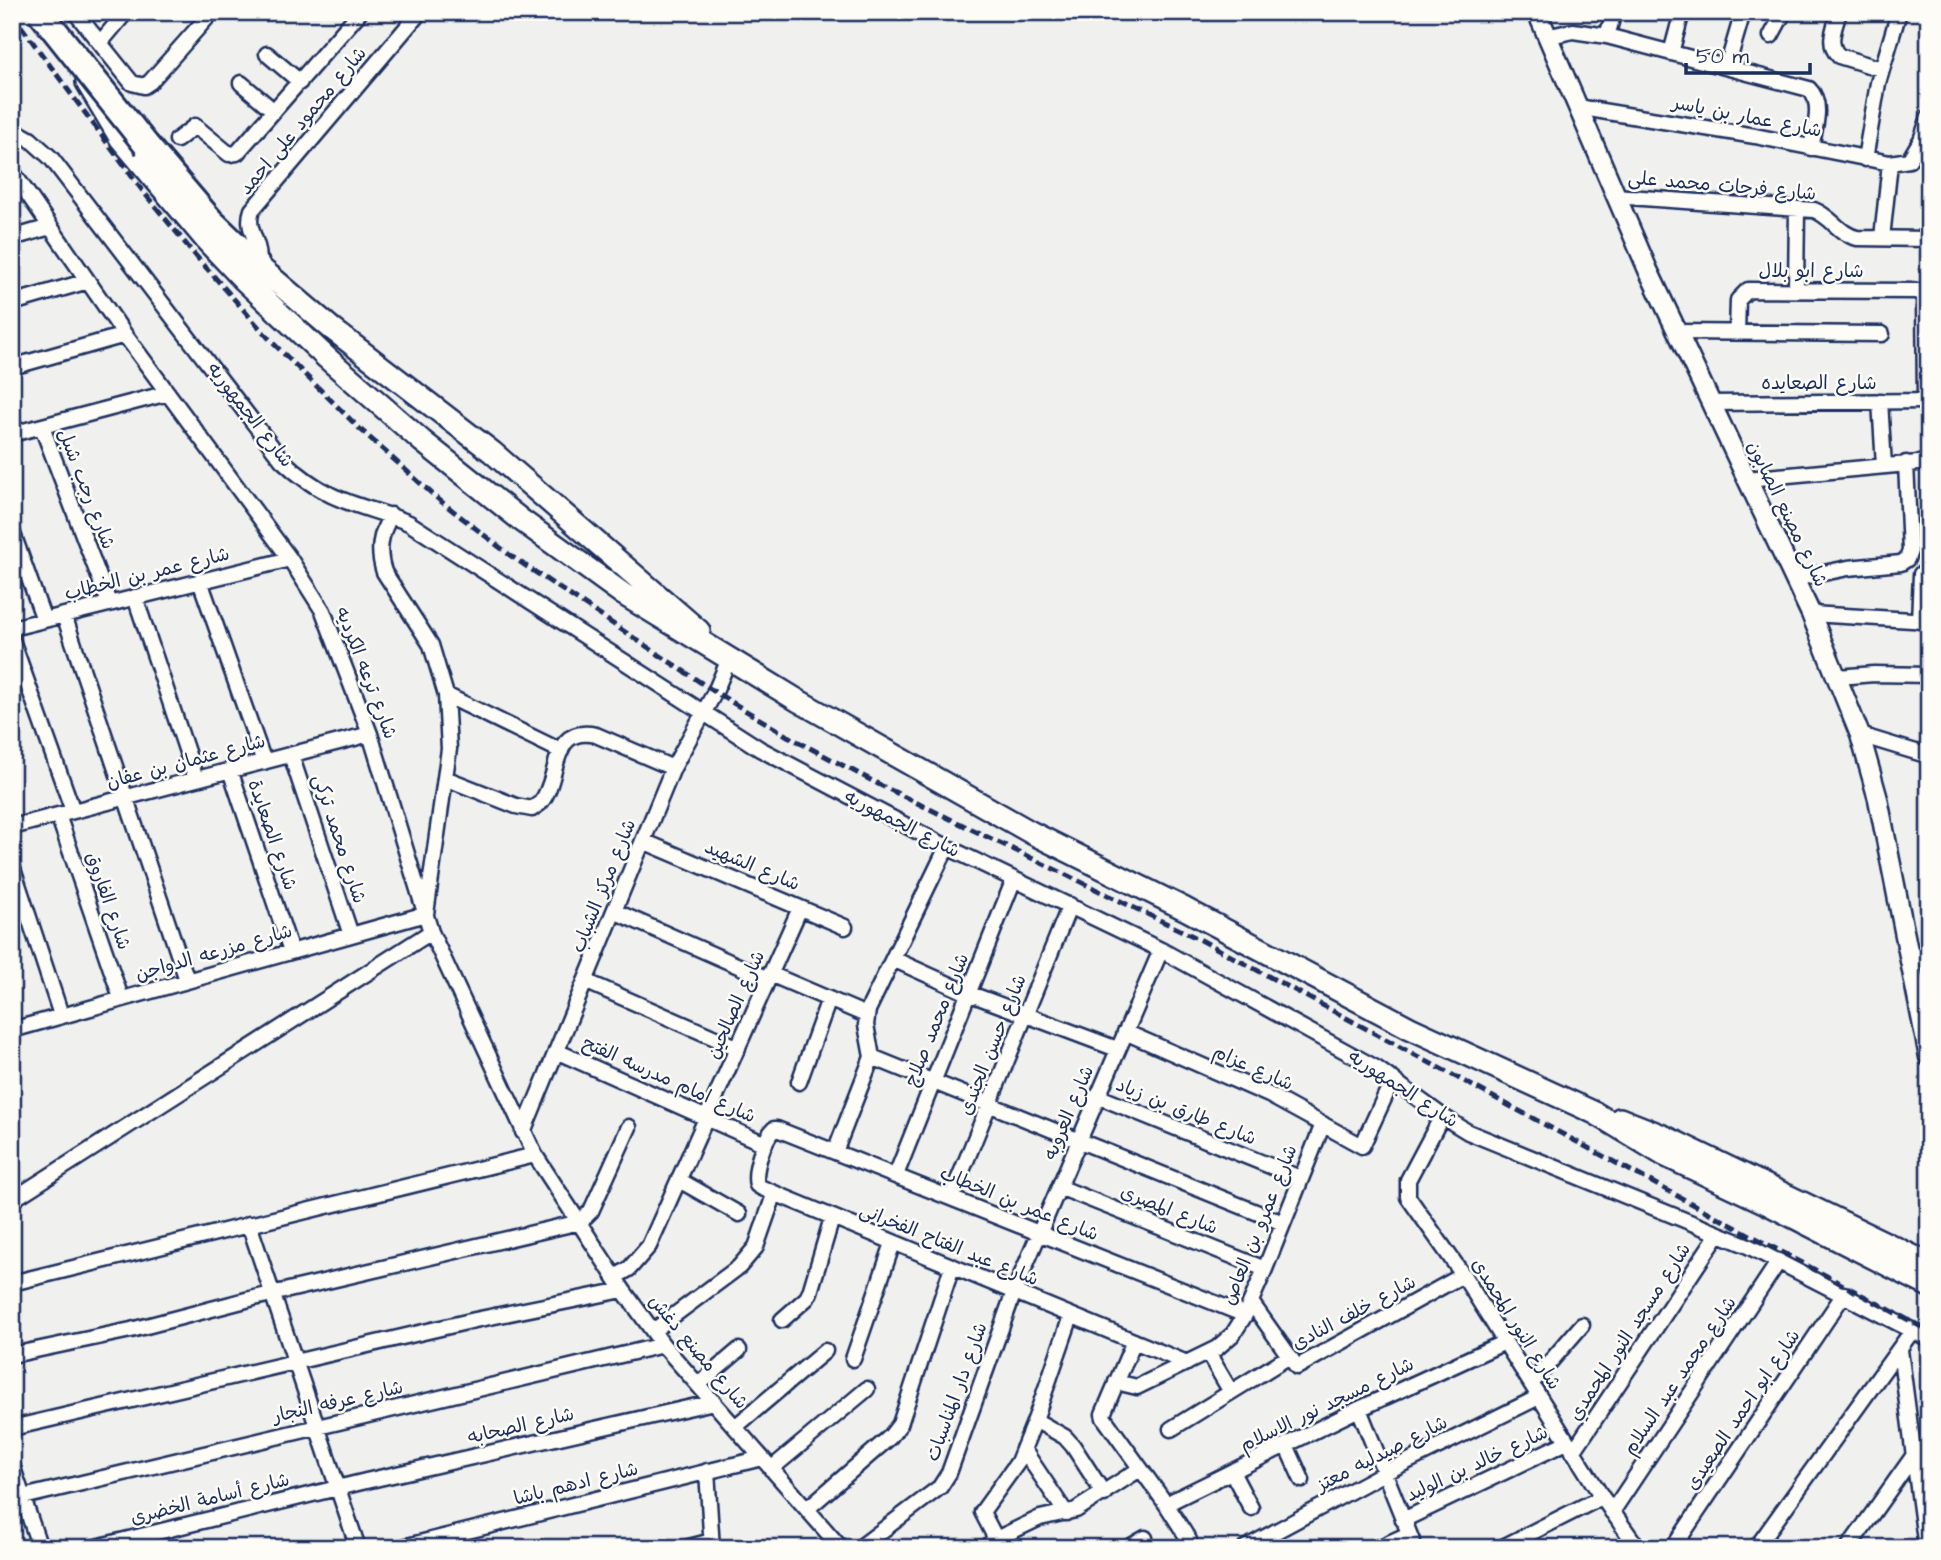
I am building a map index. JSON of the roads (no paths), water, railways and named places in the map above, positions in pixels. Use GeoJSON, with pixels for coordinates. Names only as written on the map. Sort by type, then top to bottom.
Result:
{"type":"FeatureCollection","features":[{"type":"Feature","properties":{"kind":"highway"},"geometry":{"type":"LineString","coordinates":[[40,12],[250,272]]}},
{"type":"Feature","properties":{"kind":"main road"},"geometry":{"type":"LineString","coordinates":[[57,12],[89,87],[121,139],[198,231],[250,272],[331,328],[528,482],[664,598],[729,659]]}},
{"type":"Feature","properties":{"kind":"main road"},"geometry":{"type":"LineString","coordinates":[[250,272],[374,400],[471,481],[623,594],[796,700],[1032,833],[1185,909],[1410,1028],[1595,1113],[1623,1120],[1663,1136],[1835,1228],[1929,1286]]}},
{"type":"Feature","properties":{"kind":"main road"},"geometry":{"type":"LineString","coordinates":[[1835,1228],[1929,1264]]}},
{"type":"Feature","properties":{"kind":"street"},"geometry":{"type":"LineString","coordinates":[[75,12],[137,86],[150,82],[212,12]]}},
{"type":"Feature","properties":{"kind":"street"},"geometry":{"type":"LineString","coordinates":[[100,43],[127,12]]}},
{"type":"Feature","properties":{"kind":"street","name":"شارع محمود على احمد"},"geometry":{"type":"LineString","coordinates":[[250,272],[260,251],[249,223],[252,210],[420,12]]}},
{"type":"Feature","properties":{"kind":"street","name":"شارع مصنع الصابون"},"geometry":{"type":"LineString","coordinates":[[1537,12],[1614,196],[1811,614],[1860,735],[1878,799],[1929,1058]]}},
{"type":"Feature","properties":{"kind":"street"},"geometry":{"type":"LineString","coordinates":[[1608,36],[1614,12]]}},
{"type":"Feature","properties":{"kind":"street"},"geometry":{"type":"LineString","coordinates":[[1671,53],[1682,12]]}},
{"type":"Feature","properties":{"kind":"street"},"geometry":{"type":"LineString","coordinates":[[1727,67],[1743,12]]}},
{"type":"Feature","properties":{"kind":"street"},"geometry":{"type":"LineString","coordinates":[[1771,36],[1784,12]]}},
{"type":"Feature","properties":{"kind":"street"},"geometry":{"type":"LineString","coordinates":[[1839,12],[1831,43],[1835,53],[1881,69]]}},
{"type":"Feature","properties":{"kind":"street"},"geometry":{"type":"LineString","coordinates":[[1865,159],[1881,69],[1899,12]]}},
{"type":"Feature","properties":{"kind":"street"},"geometry":{"type":"LineString","coordinates":[[177,140],[195,126],[229,154],[235,154],[357,13]]}},
{"type":"Feature","properties":{"kind":"street"},"geometry":{"type":"LineString","coordinates":[[1546,37],[1573,31],[1608,36],[1804,87],[1813,92],[1816,98],[1811,148]]}},
{"type":"Feature","properties":{"kind":"street"},"geometry":{"type":"LineString","coordinates":[[267,54],[300,82]]}},
{"type":"Feature","properties":{"kind":"street"},"geometry":{"type":"LineString","coordinates":[[242,83],[274,111]]}},
{"type":"Feature","properties":{"kind":"street","name":"شارع عمار بن ياسر"},"geometry":{"type":"LineString","coordinates":[[1577,107],[1742,133],[1890,163],[1909,160],[1921,140],[1929,117]]}},
{"type":"Feature","properties":{"kind":"street","name":"شارع الجمهوريه"},"geometry":{"type":"LineString","coordinates":[[12,129],[30,139],[56,164],[282,460],[297,474],[332,496],[391,515],[426,533],[688,705],[760,749],[947,847],[1161,950],[1393,1079],[1468,1132],[1779,1261],[1929,1339]]}},
{"type":"Feature","properties":{"kind":"street"},"geometry":{"type":"LineString","coordinates":[[1890,163],[1882,238],[1929,239]]}},
{"type":"Feature","properties":{"kind":"street","name":"شارع ترعه الكرديه"},"geometry":{"type":"LineString","coordinates":[[12,171],[125,335],[290,559],[323,611],[370,734],[431,932],[523,1132]]}},
{"type":"Feature","properties":{"kind":"street","name":"شارع فرحات محمد على"},"geometry":{"type":"LineString","coordinates":[[1614,196],[1814,210],[1826,215],[1848,236],[1882,238]]}},
{"type":"Feature","properties":{"kind":"street"},"geometry":{"type":"LineString","coordinates":[[1796,290],[1797,209]]}},
{"type":"Feature","properties":{"kind":"street"},"geometry":{"type":"LineString","coordinates":[[12,238],[50,227]]}},
{"type":"Feature","properties":{"kind":"street"},"geometry":{"type":"LineString","coordinates":[[12,303],[88,281]]}},
{"type":"Feature","properties":{"kind":"street","name":"شارع ابو بلال"},"geometry":{"type":"LineString","coordinates":[[1737,333],[1737,304],[1744,292],[1753,290],[1913,290],[1922,292],[1927,319]]}},
{"type":"Feature","properties":{"kind":"street"},"geometry":{"type":"LineString","coordinates":[[1927,319],[1927,401]]}},
{"type":"Feature","properties":{"kind":"street"},"geometry":{"type":"LineString","coordinates":[[1677,332],[1882,334]]}},
{"type":"Feature","properties":{"kind":"street"},"geometry":{"type":"LineString","coordinates":[[12,367],[125,335]]}},
{"type":"Feature","properties":{"kind":"street"},"geometry":{"type":"LineString","coordinates":[[12,435],[168,393]]}},
{"type":"Feature","properties":{"kind":"street"},"geometry":{"type":"LineString","coordinates":[[1880,401],[1884,466]]}},
{"type":"Feature","properties":{"kind":"street","name":"شارع الصعايده"},"geometry":{"type":"LineString","coordinates":[[1710,403],[1927,401]]}},
{"type":"Feature","properties":{"kind":"street","name":"شارع رجب شبل"},"geometry":{"type":"LineString","coordinates":[[43,426],[109,604]]}},
{"type":"Feature","properties":{"kind":"street"},"geometry":{"type":"LineString","coordinates":[[1746,479],[1929,462]]}},
{"type":"Feature","properties":{"kind":"street"},"geometry":{"type":"LineString","coordinates":[[1794,579],[1848,568],[1901,563],[1907,559],[1910,551],[1906,463]]}},
{"type":"Feature","properties":{"kind":"street"},"geometry":{"type":"LineString","coordinates":[[391,515],[380,541],[380,562],[431,645],[446,695],[449,749],[426,914]]}},
{"type":"Feature","properties":{"kind":"street"},"geometry":{"type":"LineString","coordinates":[[12,531],[44,620]]}},
{"type":"Feature","properties":{"kind":"street","name":"شارع عمر بن الخطاب"},"geometry":{"type":"LineString","coordinates":[[12,628],[290,559]]}},
{"type":"Feature","properties":{"kind":"street"},"geometry":{"type":"LineString","coordinates":[[1811,614],[1924,621],[1921,574]]}},
{"type":"Feature","properties":{"kind":"street"},"geometry":{"type":"LineString","coordinates":[[200,581],[264,762]]}},
{"type":"Feature","properties":{"kind":"street"},"geometry":{"type":"LineString","coordinates":[[135,597],[196,779]]}},
{"type":"Feature","properties":{"kind":"street"},"geometry":{"type":"LineString","coordinates":[[64,615],[187,980]]}},
{"type":"Feature","properties":{"kind":"street","name":"شارع الفاروق"},"geometry":{"type":"LineString","coordinates":[[12,640],[121,998]]}},
{"type":"Feature","properties":{"kind":"street","name":"شارع مركز الشباب"},"geometry":{"type":"LineString","coordinates":[[523,1132],[673,768],[729,659]]}},
{"type":"Feature","properties":{"kind":"street"},"geometry":{"type":"LineString","coordinates":[[1838,677],[1874,674],[1929,675]]}},
{"type":"Feature","properties":{"kind":"street"},"geometry":{"type":"LineString","coordinates":[[446,695],[561,751]]}},
{"type":"Feature","properties":{"kind":"street"},"geometry":{"type":"LineString","coordinates":[[446,778],[516,807],[532,809],[541,802],[561,751],[573,737],[584,733],[673,768]]}},
{"type":"Feature","properties":{"kind":"street","name":"شارع عثمان بن عفان"},"geometry":{"type":"LineString","coordinates":[[12,827],[370,734]]}},
{"type":"Feature","properties":{"kind":"street"},"geometry":{"type":"LineString","coordinates":[[1860,735],[1929,756]]}},
{"type":"Feature","properties":{"kind":"street","name":"شارع محمد تركى"},"geometry":{"type":"LineString","coordinates":[[291,755],[351,934]]}},
{"type":"Feature","properties":{"kind":"street","name":"شارع الصعايدة"},"geometry":{"type":"LineString","coordinates":[[230,771],[292,951]]}},
{"type":"Feature","properties":{"kind":"street","name":"شارع الشهيد"},"geometry":{"type":"LineString","coordinates":[[643,841],[845,927]]}},
{"type":"Feature","properties":{"kind":"street"},"geometry":{"type":"LineString","coordinates":[[835,1152],[872,1057],[866,1014],[947,847]]}},
{"type":"Feature","properties":{"kind":"street"},"geometry":{"type":"LineString","coordinates":[[12,866],[61,1015]]}},
{"type":"Feature","properties":{"kind":"street","name":"شارع محمد صلاح"},"geometry":{"type":"LineString","coordinates":[[896,1175],[1014,879]]}},
{"type":"Feature","properties":{"kind":"street","name":"شارع حسن الجندى"},"geometry":{"type":"LineString","coordinates":[[951,1198],[1070,905]]}},
{"type":"Feature","properties":{"kind":"street","name":"شارع الصالحين"},"geometry":{"type":"LineString","coordinates":[[619,1284],[649,1246],[800,908]]}},
{"type":"Feature","properties":{"kind":"street"},"geometry":{"type":"LineString","coordinates":[[614,911],[769,977],[866,1014]]}},
{"type":"Feature","properties":{"kind":"street","name":"شارع مزرعه الدواجن"},"geometry":{"type":"LineString","coordinates":[[12,1030],[426,914]]}},
{"type":"Feature","properties":{"kind":"street"},"geometry":{"type":"LineString","coordinates":[[12,1200],[431,932]]}},
{"type":"Feature","properties":{"kind":"street","name":"شارع العروبه"},"geometry":{"type":"LineString","coordinates":[[1014,1292],[1161,950]]}},
{"type":"Feature","properties":{"kind":"street"},"geometry":{"type":"LineString","coordinates":[[1909,954],[1929,959]]}},
{"type":"Feature","properties":{"kind":"street"},"geometry":{"type":"LineString","coordinates":[[893,960],[968,993],[1117,1049]]}},
{"type":"Feature","properties":{"kind":"street"},"geometry":{"type":"LineString","coordinates":[[585,981],[738,1048]]}},
{"type":"Feature","properties":{"kind":"street"},"geometry":{"type":"LineString","coordinates":[[799,1082],[830,999]]}},
{"type":"Feature","properties":{"kind":"street","name":"شارع عزام"},"geometry":{"type":"LineString","coordinates":[[1125,1032],[1269,1095],[1362,1146],[1393,1079]]}},
{"type":"Feature","properties":{"kind":"street","name":"شارع امام مدرسه الفتح"},"geometry":{"type":"LineString","coordinates":[[556,1051],[765,1144]]}},
{"type":"Feature","properties":{"kind":"street"},"geometry":{"type":"LineString","coordinates":[[872,1057],[1283,1223]]}},
{"type":"Feature","properties":{"kind":"street","name":"شارع طارق بن زياد"},"geometry":{"type":"LineString","coordinates":[[1097,1096],[1300,1178]]}},
{"type":"Feature","properties":{"kind":"street","name":"شارع النور المحمدى"},"geometry":{"type":"LineString","coordinates":[[1442,1116],[1408,1180],[1407,1192],[1463,1275],[1602,1497],[1638,1548]]}},
{"type":"Feature","properties":{"kind":"street","name":"شارع عمرو بن العاص"},"geometry":{"type":"LineString","coordinates":[[1116,1382],[1137,1387],[1208,1353],[1233,1334],[1265,1269],[1323,1124]]}},
{"type":"Feature","properties":{"kind":"street"},"geometry":{"type":"LineString","coordinates":[[12,1355],[580,1222],[591,1211],[629,1127]]}},
{"type":"Feature","properties":{"kind":"street","name":"شارع عمر بن الخطاب"},"geometry":{"type":"LineString","coordinates":[[765,1144],[771,1131],[777,1129],[1039,1233],[1248,1308]]}},
{"type":"Feature","properties":{"kind":"street","name":"شارع مصنع دغش"},"geometry":{"type":"LineString","coordinates":[[523,1132],[535,1155],[619,1284],[663,1345],[841,1548]]}},
{"type":"Feature","properties":{"kind":"street"},"geometry":{"type":"LineString","coordinates":[[653,1331],[739,1267],[756,1247],[774,1195],[756,1182],[765,1144]]}},
{"type":"Feature","properties":{"kind":"street"},"geometry":{"type":"LineString","coordinates":[[12,1283],[535,1155]]}},
{"type":"Feature","properties":{"kind":"street"},"geometry":{"type":"LineString","coordinates":[[679,1180],[738,1214]]}},
{"type":"Feature","properties":{"kind":"street","name":"شارع المصرى"},"geometry":{"type":"LineString","coordinates":[[1059,1187],[1265,1269]]}},
{"type":"Feature","properties":{"kind":"street","name":"شارع عبد الفتاح الفخرانى"},"geometry":{"type":"LineString","coordinates":[[774,1195],[1187,1363]]}},
{"type":"Feature","properties":{"kind":"street"},"geometry":{"type":"LineString","coordinates":[[782,1320],[807,1298],[810,1292],[832,1218]]}},
{"type":"Feature","properties":{"kind":"street"},"geometry":{"type":"LineString","coordinates":[[248,1224],[358,1548]]}},
{"type":"Feature","properties":{"kind":"street","name":"شارع مسجد النور المحمدي"},"geometry":{"type":"LineString","coordinates":[[1570,1447],[1718,1234]]}},
{"type":"Feature","properties":{"kind":"street"},"geometry":{"type":"LineString","coordinates":[[853,1359],[893,1243]]}},
{"type":"Feature","properties":{"kind":"street","name":"شارع محمد عبد السلام"},"geometry":{"type":"LineString","coordinates":[[1612,1512],[1779,1261]]}},
{"type":"Feature","properties":{"kind":"street"},"geometry":{"type":"LineString","coordinates":[[807,1509],[890,1437],[900,1424],[952,1267]]}},
{"type":"Feature","properties":{"kind":"street","name":"شارع خلف النادى"},"geometry":{"type":"LineString","coordinates":[[1248,1308],[1294,1366],[1298,1367],[1463,1275]]}},
{"type":"Feature","properties":{"kind":"street"},"geometry":{"type":"LineString","coordinates":[[12,1428],[619,1284]]}},
{"type":"Feature","properties":{"kind":"street","name":"شارع دار المناسبات"},"geometry":{"type":"LineString","coordinates":[[859,1548],[945,1480],[1014,1292]]}},
{"type":"Feature","properties":{"kind":"street","name":"شارع ابو احمد الصعيدى"},"geometry":{"type":"LineString","coordinates":[[1673,1548],[1844,1294]]}},
{"type":"Feature","properties":{"kind":"street"},"geometry":{"type":"LineString","coordinates":[[1071,1315],[1035,1420],[1014,1471],[982,1512],[990,1543],[1047,1515],[1066,1513],[1104,1494],[1140,1469]]}},
{"type":"Feature","properties":{"kind":"street"},"geometry":{"type":"LineString","coordinates":[[1531,1384],[1582,1325]]}},
{"type":"Feature","properties":{"kind":"street"},"geometry":{"type":"LineString","coordinates":[[1756,1548],[1913,1331]]}},
{"type":"Feature","properties":{"kind":"street"},"geometry":{"type":"LineString","coordinates":[[1134,1341],[1103,1414],[1104,1418],[1189,1540]]}},
{"type":"Feature","properties":{"kind":"street","name":"شارع مسجد نور الاسلام"},"geometry":{"type":"LineString","coordinates":[[1166,1504],[1359,1409],[1504,1342]]}},
{"type":"Feature","properties":{"kind":"street","name":"شارع عرفه النجار"},"geometry":{"type":"LineString","coordinates":[[23,1497],[663,1345]]}},
{"type":"Feature","properties":{"kind":"street"},"geometry":{"type":"LineString","coordinates":[[698,1385],[739,1350]]}},
{"type":"Feature","properties":{"kind":"street"},"geometry":{"type":"LineString","coordinates":[[1900,1350],[1926,1538]]}},
{"type":"Feature","properties":{"kind":"street"},"geometry":{"type":"LineString","coordinates":[[735,1427],[825,1351]]}},
{"type":"Feature","properties":{"kind":"street"},"geometry":{"type":"LineString","coordinates":[[1208,1353],[1231,1392]]}},
{"type":"Feature","properties":{"kind":"street"},"geometry":{"type":"LineString","coordinates":[[1171,1429],[1288,1357]]}},
{"type":"Feature","properties":{"kind":"street"},"geometry":{"type":"LineString","coordinates":[[766,1463],[867,1390]]}},
{"type":"Feature","properties":{"kind":"street","name":"شارع صيدليه معتز"},"geometry":{"type":"LineString","coordinates":[[1245,1548],[1384,1473],[1539,1397]]}},
{"type":"Feature","properties":{"kind":"street","name":"شارع الصحابه"},"geometry":{"type":"LineString","coordinates":[[338,1489],[713,1402]]}},
{"type":"Feature","properties":{"kind":"street"},"geometry":{"type":"LineString","coordinates":[[1359,1409],[1415,1548]]}},
{"type":"Feature","properties":{"kind":"street"},"geometry":{"type":"LineString","coordinates":[[1035,1420],[1065,1437],[1104,1494]]}},
{"type":"Feature","properties":{"kind":"street"},"geometry":{"type":"LineString","coordinates":[[1286,1445],[1302,1480]]}},
{"type":"Feature","properties":{"kind":"street","name":"شارع خالد بن الوليد"},"geometry":{"type":"LineString","coordinates":[[1403,1520],[1570,1447]]}},
{"type":"Feature","properties":{"kind":"street"},"geometry":{"type":"LineString","coordinates":[[1023,1449],[1066,1513]]}},
{"type":"Feature","properties":{"kind":"street"},"geometry":{"type":"LineString","coordinates":[[1847,1548],[1914,1455]]}},
{"type":"Feature","properties":{"kind":"street","name":"شارع ادهم باشا"},"geometry":{"type":"LineString","coordinates":[[399,1548],[707,1471],[766,1463]]}},
{"type":"Feature","properties":{"kind":"street"},"geometry":{"type":"LineString","coordinates":[[12,1465],[40,1548]]}},
{"type":"Feature","properties":{"kind":"street"},"geometry":{"type":"LineString","coordinates":[[685,1548],[712,1545],[707,1471]]}},
{"type":"Feature","properties":{"kind":"street"},"geometry":{"type":"LineString","coordinates":[[1232,1472],[1251,1508]]}},
{"type":"Feature","properties":{"kind":"street","name":"شارع أسامة الخضرى"},"geometry":{"type":"LineString","coordinates":[[92,1548],[338,1489]]}},
{"type":"Feature","properties":{"kind":"street"},"geometry":{"type":"LineString","coordinates":[[1501,1548],[1602,1497]]}},
{"type":"Feature","properties":{"kind":"street"},"geometry":{"type":"LineString","coordinates":[[1378,1548],[1409,1534]]}},
{"type":"Feature","properties":{"kind":"street"},"geometry":{"type":"LineString","coordinates":[[1128,1548],[1145,1538]]}},
{"type":"Feature","properties":{"kind":"railway"},"geometry":{"type":"LineString","coordinates":[[12,14],[142,190],[273,343],[360,429],[438,499],[511,556],[715,692],[791,738],[882,786],[1201,940],[1929,1331]]}}]}
